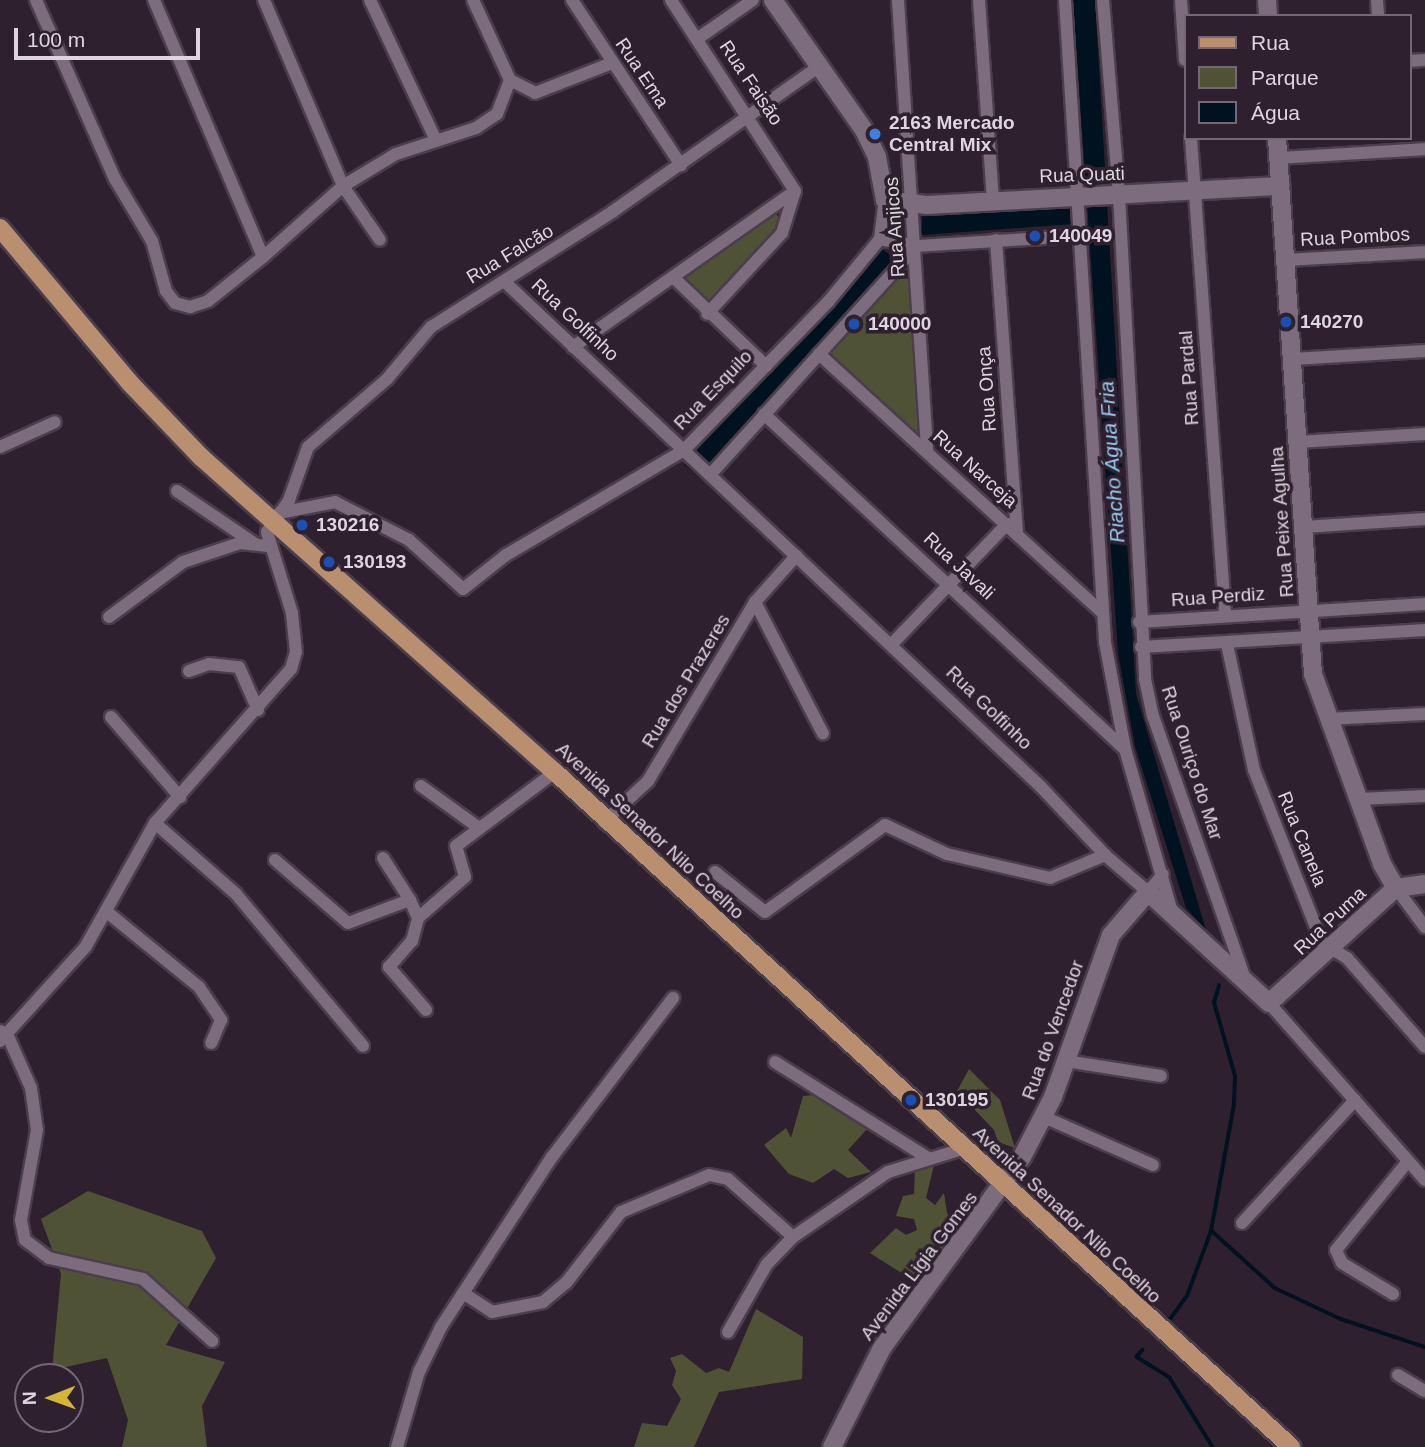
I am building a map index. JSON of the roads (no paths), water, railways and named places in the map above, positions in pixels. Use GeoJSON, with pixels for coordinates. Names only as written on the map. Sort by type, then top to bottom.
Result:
{"type":"FeatureCollection","features":[{"type":"Feature","properties":{"kind":"main road","name":"Avenida Senador Nilo Coelho"},"geometry":{"type":"LineString","coordinates":[[0,228],[129,382],[555,772],[604,822],[1292,1447]]}},
{"type":"Feature","properties":{"kind":"street"},"geometry":{"type":"LineString","coordinates":[[36,0],[115,179],[152,241],[171,300],[190,307],[208,301],[344,186],[435,138],[489,122],[509,95],[510,80],[473,0]]}},
{"type":"Feature","properties":{"kind":"street"},"geometry":{"type":"LineString","coordinates":[[154,0],[263,257]]}},
{"type":"Feature","properties":{"kind":"street"},"geometry":{"type":"LineString","coordinates":[[264,0],[344,186],[380,240]]}},
{"type":"Feature","properties":{"kind":"street"},"geometry":{"type":"LineString","coordinates":[[370,0],[435,138]]}},
{"type":"Feature","properties":{"kind":"street","name":"Rua Ema"},"geometry":{"type":"LineString","coordinates":[[572,0],[681,166]]}},
{"type":"Feature","properties":{"kind":"street","name":"Rua Faisão"},"geometry":{"type":"LineString","coordinates":[[671,0],[752,117],[795,191]]}},
{"type":"Feature","properties":{"kind":"street"},"geometry":{"type":"LineString","coordinates":[[697,39],[753,0]]}},
{"type":"Feature","properties":{"kind":"street"},"geometry":{"type":"LineString","coordinates":[[773,0],[820,66],[877,157],[885,200],[880,239],[917,246],[1078,231]]}},
{"type":"Feature","properties":{"kind":"street","name":"Rua Anjicos"},"geometry":{"type":"LineString","coordinates":[[898,0],[917,246],[927,452]]}},
{"type":"Feature","properties":{"kind":"street"},"geometry":{"type":"LineString","coordinates":[[979,0],[993,201]]}},
{"type":"Feature","properties":{"kind":"street"},"geometry":{"type":"LineString","coordinates":[[1065,0],[1103,613],[1125,749],[1173,915]]}},
{"type":"Feature","properties":{"kind":"street","name":"Rua Ouriço do Mar"},"geometry":{"type":"LineString","coordinates":[[1103,0],[1141,647],[1153,716],[1247,985]]}},
{"type":"Feature","properties":{"kind":"street"},"geometry":{"type":"LineString","coordinates":[[1181,0],[1184,45]]}},
{"type":"Feature","properties":{"kind":"street"},"geometry":{"type":"LineString","coordinates":[[510,80],[535,93],[612,63]]}},
{"type":"Feature","properties":{"kind":"street","name":"Rua Falcão"},"geometry":{"type":"LineString","coordinates":[[262,545],[308,447],[387,379],[431,327],[506,283],[681,166],[820,66]]}},
{"type":"Feature","properties":{"kind":"street","name":"Rua Pardal"},"geometry":{"type":"LineString","coordinates":[[1191,140],[1225,615]]}},
{"type":"Feature","properties":{"kind":"street","name":"Rua Peixe Agulha"},"geometry":{"type":"LineString","coordinates":[[1278,140],[1309,637],[1327,719],[1396,888]]}},
{"type":"Feature","properties":{"kind":"street"},"geometry":{"type":"LineString","coordinates":[[1279,158],[1388,145],[1425,149]]}},
{"type":"Feature","properties":{"kind":"street","name":"Rua Quati"},"geometry":{"type":"LineString","coordinates":[[885,200],[912,205],[1280,186]]}},
{"type":"Feature","properties":{"kind":"street"},"geometry":{"type":"LineString","coordinates":[[573,347],[795,191]]}},
{"type":"Feature","properties":{"kind":"street"},"geometry":{"type":"LineString","coordinates":[[707,314],[782,233],[795,191]]}},
{"type":"Feature","properties":{"kind":"street","name":"Rua Esquilo"},"geometry":{"type":"LineString","coordinates":[[275,518],[335,502],[410,540],[463,589],[506,555],[685,451],[880,239]]}},
{"type":"Feature","properties":{"kind":"street","name":"Rua Onça"},"geometry":{"type":"LineString","coordinates":[[996,240],[1017,534]]}},
{"type":"Feature","properties":{"kind":"street"},"geometry":{"type":"LineString","coordinates":[[708,473],[917,246]]}},
{"type":"Feature","properties":{"kind":"street","name":"Rua Pombos"},"geometry":{"type":"LineString","coordinates":[[1287,260],[1425,252]]}},
{"type":"Feature","properties":{"kind":"street"},"geometry":{"type":"LineString","coordinates":[[673,277],[707,314],[766,366]]}},
{"type":"Feature","properties":{"kind":"street","name":"Rua Golfinho"},"geometry":{"type":"LineString","coordinates":[[506,283],[891,645],[1105,855],[1269,1003],[1425,1181]]}},
{"type":"Feature","properties":{"kind":"street"},"geometry":{"type":"LineString","coordinates":[[1293,359],[1425,351]]}},
{"type":"Feature","properties":{"kind":"street","name":"Rua Narceja"},"geometry":{"type":"LineString","coordinates":[[819,354],[1103,613]]}},
{"type":"Feature","properties":{"kind":"street","name":"Rua Javali"},"geometry":{"type":"LineString","coordinates":[[764,414],[1125,749]]}},
{"type":"Feature","properties":{"kind":"street"},"geometry":{"type":"LineString","coordinates":[[0,447],[55,422]]}},
{"type":"Feature","properties":{"kind":"street"},"geometry":{"type":"LineString","coordinates":[[1298,442],[1425,434]]}},
{"type":"Feature","properties":{"kind":"street"},"geometry":{"type":"LineString","coordinates":[[177,491],[262,545],[289,600],[296,652],[282,683],[155,823],[107,912],[64,974],[2,1035],[31,1088],[37,1130],[21,1220],[25,1240],[49,1258],[144,1279],[212,1341]]}},
{"type":"Feature","properties":{"kind":"street"},"geometry":{"type":"LineString","coordinates":[[1304,527],[1425,519]]}},
{"type":"Feature","properties":{"kind":"street"},"geometry":{"type":"LineString","coordinates":[[891,645],[1007,524]]}},
{"type":"Feature","properties":{"kind":"street"},"geometry":{"type":"LineString","coordinates":[[109,617],[183,562],[221,546],[262,545]]}},
{"type":"Feature","properties":{"kind":"street","name":"Rua dos Prazeres"},"geometry":{"type":"LineString","coordinates":[[604,822],[636,796],[681,734],[755,602],[796,556]]}},
{"type":"Feature","properties":{"kind":"street"},"geometry":{"type":"LineString","coordinates":[[755,602],[823,734]]}},
{"type":"Feature","properties":{"kind":"street","name":"Rua Perdiz"},"geometry":{"type":"LineString","coordinates":[[1139,622],[1425,604]]}},
{"type":"Feature","properties":{"kind":"street"},"geometry":{"type":"LineString","coordinates":[[1141,647],[1227,644],[1425,630]]}},
{"type":"Feature","properties":{"kind":"street","name":"Rua Canela"},"geometry":{"type":"LineString","coordinates":[[1227,644],[1254,770],[1322,943],[1333,949],[1425,1048]]}},
{"type":"Feature","properties":{"kind":"street"},"geometry":{"type":"LineString","coordinates":[[189,671],[209,664],[239,667],[258,710]]}},
{"type":"Feature","properties":{"kind":"street"},"geometry":{"type":"LineString","coordinates":[[1327,719],[1425,714]]}},
{"type":"Feature","properties":{"kind":"street"},"geometry":{"type":"LineString","coordinates":[[111,718],[180,797]]}},
{"type":"Feature","properties":{"kind":"street"},"geometry":{"type":"LineString","coordinates":[[418,918],[465,877],[456,846],[555,772]]}},
{"type":"Feature","properties":{"kind":"street"},"geometry":{"type":"LineString","coordinates":[[421,786],[479,828]]}},
{"type":"Feature","properties":{"kind":"street"},"geometry":{"type":"LineString","coordinates":[[1359,799],[1425,796]]}},
{"type":"Feature","properties":{"kind":"street"},"geometry":{"type":"LineString","coordinates":[[155,823],[236,894],[363,1046]]}},
{"type":"Feature","properties":{"kind":"street"},"geometry":{"type":"LineString","coordinates":[[715,872],[765,912],[885,825],[947,854],[1050,878],[1105,855]]}},
{"type":"Feature","properties":{"kind":"street"},"geometry":{"type":"LineString","coordinates":[[383,858],[410,900],[418,918],[415,936],[389,971],[426,1010]]}},
{"type":"Feature","properties":{"kind":"street"},"geometry":{"type":"LineString","coordinates":[[275,860],[348,923],[410,900]]}},
{"type":"Feature","properties":{"kind":"street"},"geometry":{"type":"LineString","coordinates":[[1147,892],[1163,874]]}},
{"type":"Feature","properties":{"kind":"street","name":"Rua Puma"},"geometry":{"type":"LineString","coordinates":[[1269,1003],[1333,949],[1396,888],[1425,884]]}},
{"type":"Feature","properties":{"kind":"street"},"geometry":{"type":"LineString","coordinates":[[1396,888],[1425,927]]}},
{"type":"Feature","properties":{"kind":"street","name":"Rua do Vencedor"},"geometry":{"type":"LineString","coordinates":[[1003,1186],[1044,1117],[1111,935],[1147,892]]}},
{"type":"Feature","properties":{"kind":"street"},"geometry":{"type":"LineString","coordinates":[[107,912],[198,986],[221,1020],[211,1043]]}},
{"type":"Feature","properties":{"kind":"street"},"geometry":{"type":"LineString","coordinates":[[397,1447],[430,1345],[552,1157],[673,998]]}},
{"type":"Feature","properties":{"kind":"street"},"geometry":{"type":"LineString","coordinates":[[1066,1061],[1161,1076]]}},
{"type":"Feature","properties":{"kind":"street"},"geometry":{"type":"LineString","coordinates":[[775,1062],[928,1158]]}},
{"type":"Feature","properties":{"kind":"street"},"geometry":{"type":"LineString","coordinates":[[1242,1223],[1354,1100]]}},
{"type":"Feature","properties":{"kind":"street"},"geometry":{"type":"LineString","coordinates":[[1044,1117],[1153,1165]]}},
{"type":"Feature","properties":{"kind":"street"},"geometry":{"type":"LineString","coordinates":[[728,1332],[767,1264],[793,1237],[888,1172],[965,1148]]}},
{"type":"Feature","properties":{"kind":"street"},"geometry":{"type":"LineString","coordinates":[[1393,1294],[1342,1264],[1336,1250],[1408,1161]]}},
{"type":"Feature","properties":{"kind":"street"},"geometry":{"type":"LineString","coordinates":[[463,1293],[492,1312],[543,1302],[566,1283],[621,1212],[709,1175],[728,1180],[793,1237]]}},
{"type":"Feature","properties":{"kind":"street","name":"Avenida Ligia Gomes"},"geometry":{"type":"LineString","coordinates":[[832,1447],[882,1348],[1003,1186]]}},
{"type":"Feature","properties":{"kind":"street"},"geometry":{"type":"LineString","coordinates":[[1398,1375],[1425,1391]]}},
{"type":"Feature","properties":{"kind":"water"},"geometry":{"type":"Polygon","coordinates":[[[1073,0],[1095,0],[1136,694],[1206,930],[1186,908],[1135,746],[1118,653],[1073,0]]]}},
{"type":"Feature","properties":{"kind":"water"},"geometry":{"type":"Polygon","coordinates":[[[1073,202],[1074,224],[922,235],[922,215],[1073,202]]]}},
{"type":"Feature","properties":{"kind":"water"},"geometry":{"type":"Polygon","coordinates":[[[881,249],[899,260],[699,477],[684,464],[881,249]]]}},
{"type":"Feature","properties":{"kind":"waterway","name":"Riacho Água Fria"},"geometry":{"type":"LineString","coordinates":[[1168,1322],[1187,1296],[1211,1231],[1234,1104],[1235,1076],[1214,1003],[1219,986]]}},
{"type":"Feature","properties":{"kind":"waterway"},"geometry":{"type":"LineString","coordinates":[[1212,1231],[1275,1288],[1341,1319],[1425,1347]]}},
{"type":"Feature","properties":{"kind":"waterway","name":"Riacho Água Fria"},"geometry":{"type":"LineString","coordinates":[[1143,1350],[1137,1357],[1170,1378],[1213,1447]]}},
{"type":"Feature","properties":{"kind":"place","name":"2163 Mercado Central Mix"},"geometry":{"type":"Point","coordinates":[875,134]}},
{"type":"Feature","properties":{"kind":"place","name":"140049"},"geometry":{"type":"Point","coordinates":[1035,236]}},
{"type":"Feature","properties":{"kind":"place","name":"140270"},"geometry":{"type":"Point","coordinates":[1286,322]}},
{"type":"Feature","properties":{"kind":"place","name":"140000"},"geometry":{"type":"Point","coordinates":[854,324]}},
{"type":"Feature","properties":{"kind":"place","name":"130216"},"geometry":{"type":"Point","coordinates":[302,525]}},
{"type":"Feature","properties":{"kind":"place","name":"130193"},"geometry":{"type":"Point","coordinates":[329,562]}},
{"type":"Feature","properties":{"kind":"place","name":"130195"},"geometry":{"type":"Point","coordinates":[911,1100]}}]}
